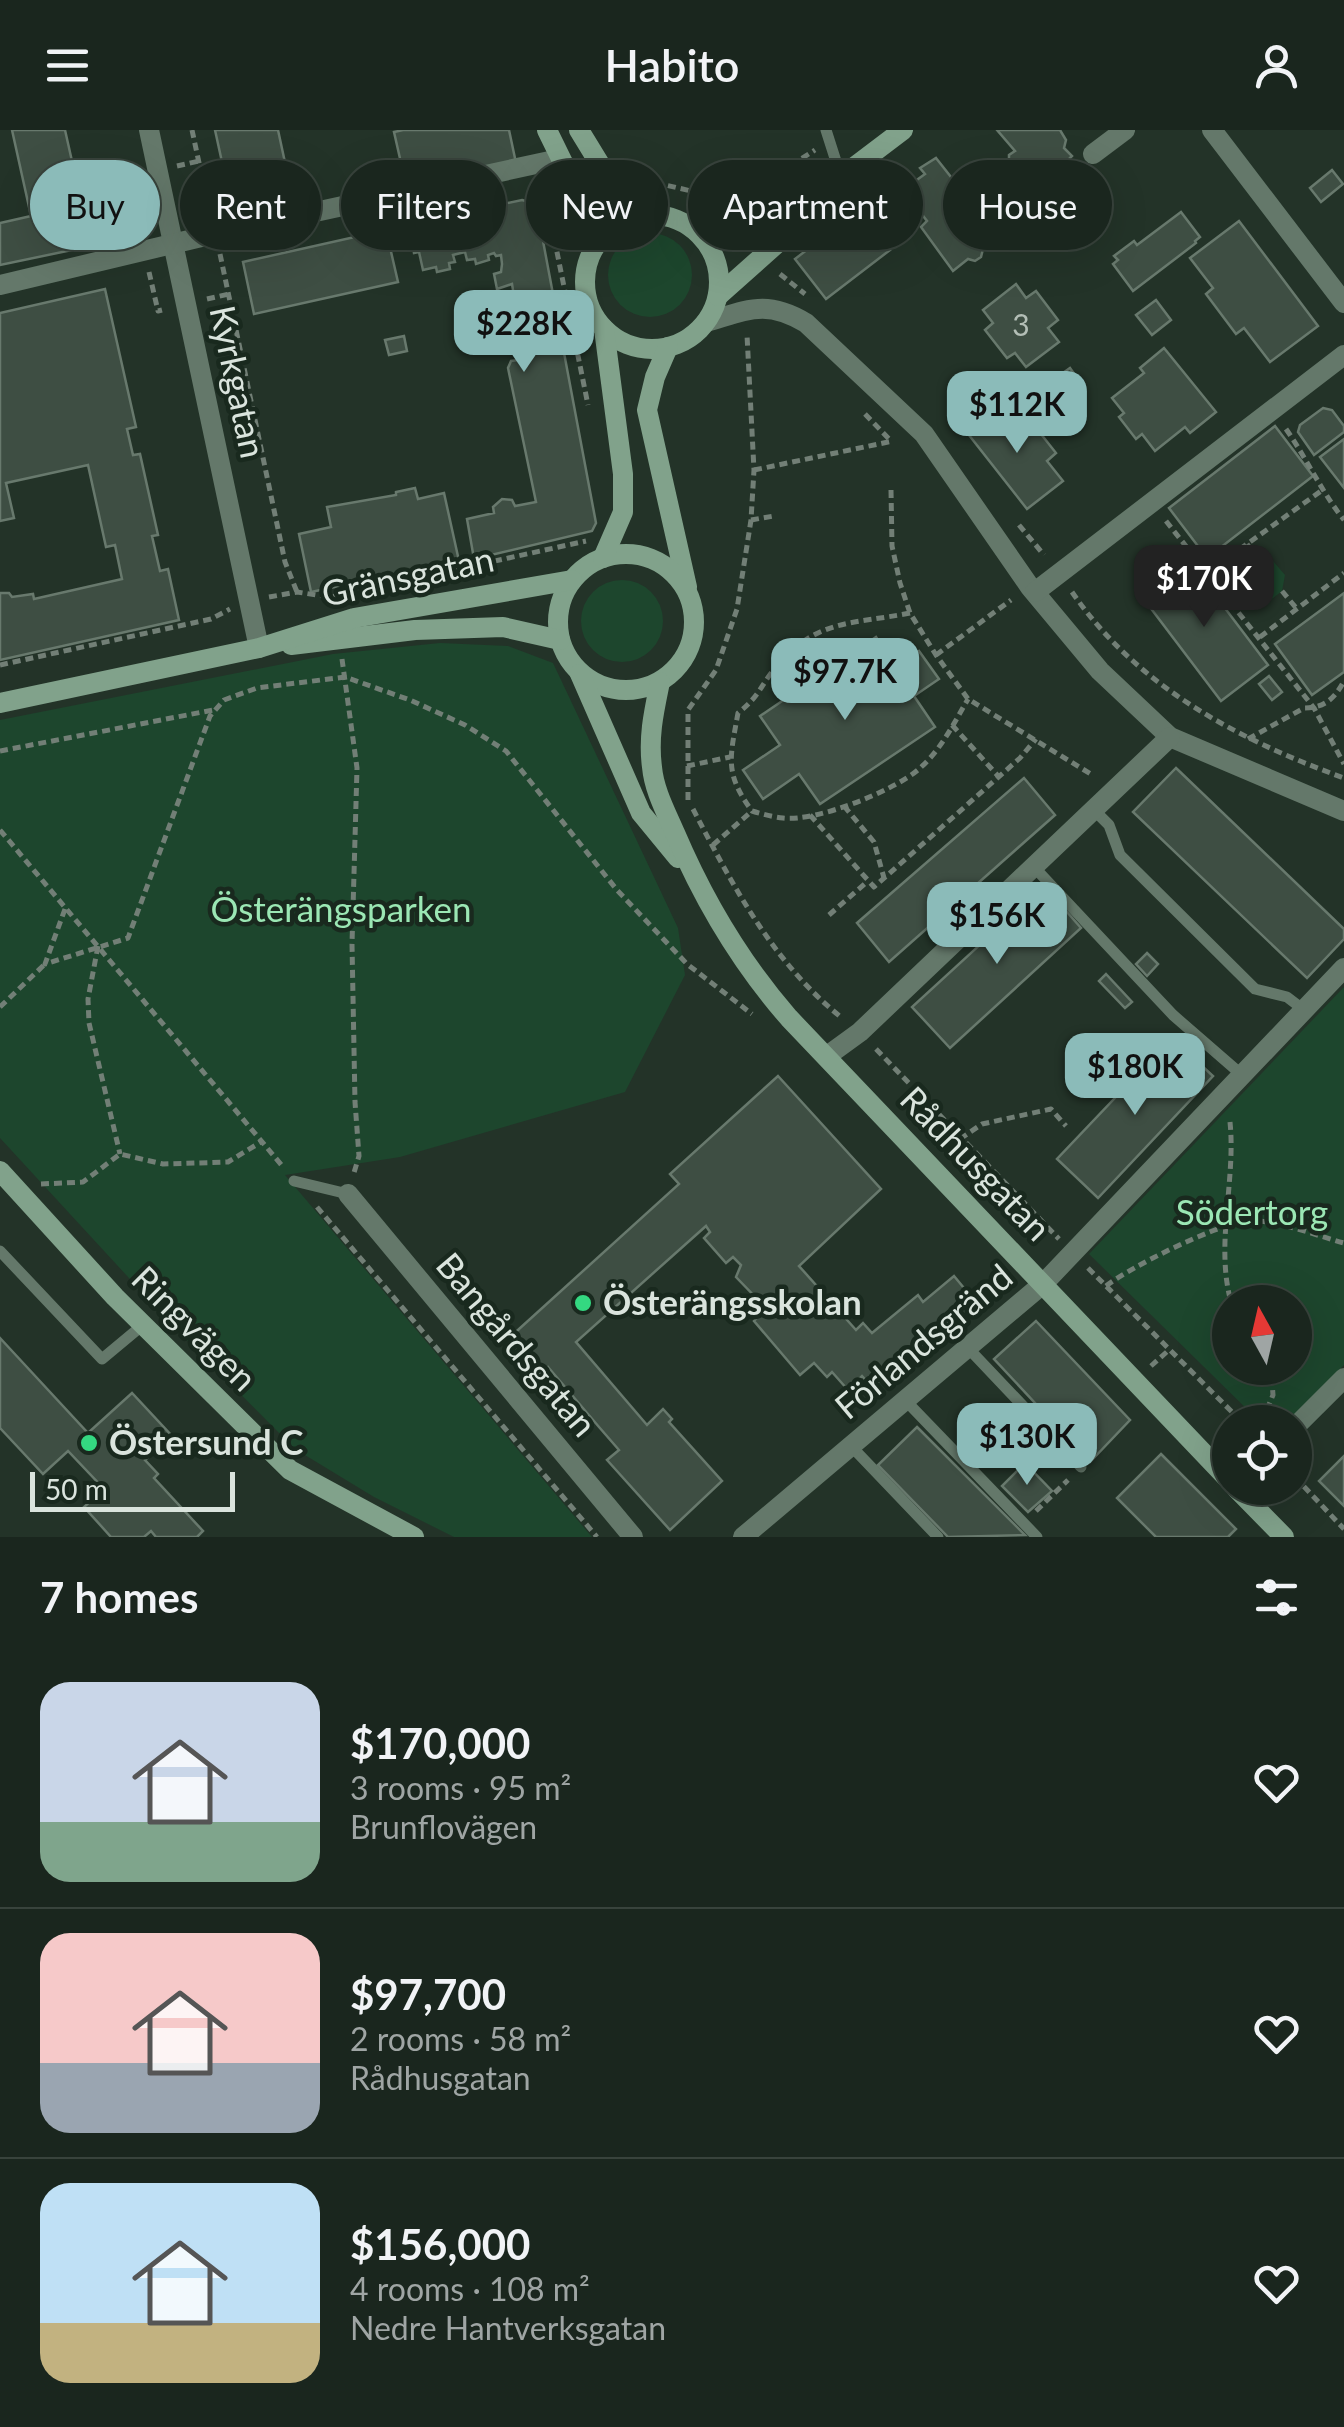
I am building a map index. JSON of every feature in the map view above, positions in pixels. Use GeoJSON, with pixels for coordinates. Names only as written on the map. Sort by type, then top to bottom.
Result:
{"type":"FeatureCollection","features":[{"type":"Feature","properties":{"kind":"main road"},"geometry":{"type":"LineString","coordinates":[[547,130],[559,159]]}},
{"type":"Feature","properties":{"kind":"main road"},"geometry":{"type":"LineString","coordinates":[[579,130],[598,160]]}},
{"type":"Feature","properties":{"kind":"main road"},"geometry":{"type":"LineString","coordinates":[[863,160],[903,130]]}},
{"type":"Feature","properties":{"kind":"main road"},"geometry":{"type":"LineString","coordinates":[[594,250],[587,264],[585,294],[592,313],[604,330],[622,343],[645,349],[668,347],[690,338],[706,322],[718,296],[720,279],[709,250]]}},
{"type":"Feature","properties":{"kind":"main road"},"geometry":{"type":"LineString","coordinates":[[718,296],[772,250]]}},
{"type":"Feature","properties":{"kind":"main road"},"geometry":{"type":"LineString","coordinates":[[603,558],[624,512],[623,474],[604,330]]}},
{"type":"Feature","properties":{"kind":"main road"},"geometry":{"type":"LineString","coordinates":[[668,347],[654,377],[647,410],[694,614],[694,634],[688,653],[676,670],[660,682],[640,690],[618,690],[597,684],[579,672],[560,640],[562,598],[572,580],[603,558],[643,556],[678,577],[689,594]]}},
{"type":"Feature","properties":{"kind":"main road","name":"Gränsgatan"},"geometry":{"type":"LineString","coordinates":[[259,648],[354,618],[572,580]]}},
{"type":"Feature","properties":{"kind":"main road","name":"Gränsgatan"},"geometry":{"type":"LineString","coordinates":[[0,703],[259,648],[415,630],[503,628],[560,640]]}},
{"type":"Feature","properties":{"kind":"main road","name":"Rådhusgatan"},"geometry":{"type":"LineString","coordinates":[[579,672],[641,813],[694,877]]}},
{"type":"Feature","properties":{"kind":"main road","name":"Rådhusgatan"},"geometry":{"type":"LineString","coordinates":[[660,682],[650,725],[652,770],[660,800],[694,877],[732,944],[770,996],[1212,1461]]}},
{"type":"Feature","properties":{"kind":"main road","name":"Ringvägen"},"geometry":{"type":"LineString","coordinates":[[0,1170],[115,1297],[290,1470],[414,1537]]}},
{"type":"Feature","properties":{"kind":"main road","name":"Rådhusgatan"},"geometry":{"type":"LineString","coordinates":[[1254,1505],[1284,1537]]}},
{"type":"Feature","properties":{"kind":"street","name":"Kyrkgatan"},"geometry":{"type":"LineString","coordinates":[[149,130],[259,648]]}},
{"type":"Feature","properties":{"kind":"street"},"geometry":{"type":"LineString","coordinates":[[1093,154],[1126,130]]}},
{"type":"Feature","properties":{"kind":"street"},"geometry":{"type":"LineString","coordinates":[[1212,130],[1344,303]]}},
{"type":"Feature","properties":{"kind":"street"},"geometry":{"type":"LineString","coordinates":[[321,211],[559,159]]}},
{"type":"Feature","properties":{"kind":"street"},"geometry":{"type":"LineString","coordinates":[[0,285],[180,243]]}},
{"type":"Feature","properties":{"kind":"street"},"geometry":{"type":"LineString","coordinates":[[706,322],[760,306],[785,310],[806,323],[924,434],[1035,592],[1100,671],[1170,737],[1344,811]]}},
{"type":"Feature","properties":{"kind":"street"},"geometry":{"type":"LineString","coordinates":[[1035,592],[1344,354]]}},
{"type":"Feature","properties":{"kind":"street"},"geometry":{"type":"LineString","coordinates":[[827,1056],[860,1032],[1170,737]]}},
{"type":"Feature","properties":{"kind":"street","name":"Förlandsgränd"},"geometry":{"type":"LineString","coordinates":[[743,1537],[1044,1283],[1344,968]]}},
{"type":"Feature","properties":{"kind":"street","name":"Bangårdsgatan"},"geometry":{"type":"LineString","coordinates":[[348,1194],[633,1537]]}},
{"type":"Feature","properties":{"kind":"street"},"geometry":{"type":"LineString","coordinates":[[1312,1410],[1344,1378]]}},
{"type":"Feature","properties":{"kind":"lane"},"geometry":{"type":"LineString","coordinates":[[828,135],[836,160]]}},
{"type":"Feature","properties":{"kind":"lane"},"geometry":{"type":"LineString","coordinates":[[1094,810],[1108,826],[1120,854],[1255,989],[1287,997],[1304,1010]]}},
{"type":"Feature","properties":{"kind":"lane"},"geometry":{"type":"LineString","coordinates":[[1034,867],[1172,1015],[1242,1075]]}},
{"type":"Feature","properties":{"kind":"lane"},"geometry":{"type":"LineString","coordinates":[[294,1181],[348,1194]]}},
{"type":"Feature","properties":{"kind":"lane"},"geometry":{"type":"LineString","coordinates":[[0,1251],[102,1359],[144,1324]]}},
{"type":"Feature","properties":{"kind":"lane"},"geometry":{"type":"LineString","coordinates":[[968,1348],[1081,1468]]}},
{"type":"Feature","properties":{"kind":"lane"},"geometry":{"type":"LineString","coordinates":[[906,1401],[1036,1537]]}},
{"type":"Feature","properties":{"kind":"lane"},"geometry":{"type":"LineString","coordinates":[[850,1446],[938,1537]]}},
{"type":"Feature","properties":{"kind":"path"},"geometry":{"type":"LineString","coordinates":[[192,130],[198,160]]}},
{"type":"Feature","properties":{"kind":"path"},"geometry":{"type":"LineString","coordinates":[[793,160],[828,135]]}},
{"type":"Feature","properties":{"kind":"path"},"geometry":{"type":"LineString","coordinates":[[174,166],[180,165]]}},
{"type":"Feature","properties":{"kind":"path"},"geometry":{"type":"LineString","coordinates":[[217,250],[285,562],[297,592]]}},
{"type":"Feature","properties":{"kind":"path"},"geometry":{"type":"LineString","coordinates":[[557,250],[590,414]]}},
{"type":"Feature","properties":{"kind":"path"},"geometry":{"type":"LineString","coordinates":[[769,253],[780,274],[746,332],[754,470],[751,520],[737,609],[716,670],[688,710],[686,797],[743,905],[812,994],[860,1032],[960,1139],[1225,1405]]}},
{"type":"Feature","properties":{"kind":"path"},"geometry":{"type":"LineString","coordinates":[[1273,410],[1313,467],[1321,491],[1344,520]]}},
{"type":"Feature","properties":{"kind":"path"},"geometry":{"type":"LineString","coordinates":[[754,470],[924,434]]}},
{"type":"Feature","properties":{"kind":"path"},"geometry":{"type":"LineString","coordinates":[[891,490],[892,546],[910,612],[968,699],[1115,790]]}},
{"type":"Feature","properties":{"kind":"path"},"geometry":{"type":"LineString","coordinates":[[1208,572],[1321,491]]}},
{"type":"Feature","properties":{"kind":"path"},"geometry":{"type":"LineString","coordinates":[[1151,504],[1314,708],[1344,764]]}},
{"type":"Feature","properties":{"kind":"path"},"geometry":{"type":"LineString","coordinates":[[751,520],[774,516]]}},
{"type":"Feature","properties":{"kind":"path"},"geometry":{"type":"LineString","coordinates":[[367,589],[599,536]]}},
{"type":"Feature","properties":{"kind":"path"},"geometry":{"type":"LineString","coordinates":[[1247,544],[1258,560]]}},
{"type":"Feature","properties":{"kind":"path"},"geometry":{"type":"LineString","coordinates":[[1260,637],[1344,573]]}},
{"type":"Feature","properties":{"kind":"path"},"geometry":{"type":"LineString","coordinates":[[1060,574],[1089,616],[1150,677],[1248,739],[1344,778]]}},
{"type":"Feature","properties":{"kind":"path"},"geometry":{"type":"LineString","coordinates":[[1282,591],[1297,609]]}},
{"type":"Feature","properties":{"kind":"path"},"geometry":{"type":"LineString","coordinates":[[0,664],[211,619],[249,600],[297,592],[329,597],[348,593]]}},
{"type":"Feature","properties":{"kind":"path"},"geometry":{"type":"LineString","coordinates":[[936,655],[1009,602]]}},
{"type":"Feature","properties":{"kind":"path"},"geometry":{"type":"LineString","coordinates":[[910,612],[854,620],[819,631],[796,647],[776,667],[758,697],[738,713],[730,758],[734,787],[752,811],[786,819],[844,806],[892,788],[922,767],[968,699]]}},
{"type":"Feature","properties":{"kind":"path"},"geometry":{"type":"LineString","coordinates":[[345,677],[357,768],[352,944],[359,1156],[348,1194]]}},
{"type":"Feature","properties":{"kind":"path"},"geometry":{"type":"LineString","coordinates":[[44,964],[128,938],[210,716],[224,700],[257,688],[345,677],[410,700],[464,725],[506,751],[617,890],[687,964]]}},
{"type":"Feature","properties":{"kind":"path"},"geometry":{"type":"LineString","coordinates":[[1248,739],[1304,708],[1314,708],[1335,698],[1344,681]]}},
{"type":"Feature","properties":{"kind":"path"},"geometry":{"type":"LineString","coordinates":[[0,752],[215,710]]}},
{"type":"Feature","properties":{"kind":"path"},"geometry":{"type":"LineString","coordinates":[[952,725],[999,776]]}},
{"type":"Feature","properties":{"kind":"path"},"geometry":{"type":"LineString","coordinates":[[810,815],[874,887],[1036,739]]}},
{"type":"Feature","properties":{"kind":"path"},"geometry":{"type":"LineString","coordinates":[[687,766],[730,758]]}},
{"type":"Feature","properties":{"kind":"path"},"geometry":{"type":"LineString","coordinates":[[844,806],[874,842],[884,878]]}},
{"type":"Feature","properties":{"kind":"path"},"geometry":{"type":"LineString","coordinates":[[712,846],[752,811]]}},
{"type":"Feature","properties":{"kind":"path"},"geometry":{"type":"LineString","coordinates":[[829,915],[868,881]]}},
{"type":"Feature","properties":{"kind":"path"},"geometry":{"type":"LineString","coordinates":[[0,1007],[44,964],[66,909]]}},
{"type":"Feature","properties":{"kind":"path"},"geometry":{"type":"LineString","coordinates":[[98,946],[88,999],[89,1023],[120,1154]]}},
{"type":"Feature","properties":{"kind":"path"},"geometry":{"type":"LineString","coordinates":[[1223,1095],[1231,1126],[1227,1285]]}},
{"type":"Feature","properties":{"kind":"path"},"geometry":{"type":"LineString","coordinates":[[960,1139],[982,1124],[1051,1109],[1066,1126]]}},
{"type":"Feature","properties":{"kind":"path"},"geometry":{"type":"LineString","coordinates":[[120,1154],[163,1164],[228,1162],[261,1142]]}},
{"type":"Feature","properties":{"kind":"path"},"geometry":{"type":"LineString","coordinates":[[28,1201],[43,1182],[83,1182],[120,1154]]}},
{"type":"Feature","properties":{"kind":"path"},"geometry":{"type":"LineString","coordinates":[[1106,1286],[1121,1274],[1247,1221],[1344,1243]]}},
{"type":"Feature","properties":{"kind":"path"},"geometry":{"type":"LineString","coordinates":[[1151,1366],[1170,1350]]}},
{"type":"Feature","properties":{"kind":"path"},"geometry":{"type":"LineString","coordinates":[[1024,1524],[1081,1468]]}},
{"type":"Feature","properties":{"kind":"path"},"geometry":{"type":"LineString","coordinates":[[1312,1495],[1344,1529]]}},
{"type":"Feature","properties":{"kind":"green space"},"geometry":{"type":"Polygon","coordinates":[[[668,237],[680,245],[691,267],[691,283],[685,298],[673,310],[658,316],[642,316],[627,310],[615,298],[609,283],[609,267],[616,250],[668,250],[668,237]]]}},
{"type":"Feature","properties":{"kind":"green space"},"geometry":{"type":"Polygon","coordinates":[[[1262,558],[1273,561],[1285,575],[1282,591],[1262,607],[1239,579],[1240,573],[1262,558]]]}},
{"type":"Feature","properties":{"kind":"green space"},"geometry":{"type":"Polygon","coordinates":[[[614,580],[630,580],[656,598],[663,621],[660,637],[651,650],[630,662],[614,662],[588,644],[581,629],[581,613],[599,587],[614,580]]]}},
{"type":"Feature","properties":{"kind":"green space","name":"Österängsparken"},"geometry":{"type":"Polygon","coordinates":[[[440,643],[508,646],[553,663],[678,928],[685,975],[625,1092],[400,1157],[285,1175],[592,1537],[454,1537],[374,1497],[295,1449],[175,1328],[0,1138],[0,720],[333,654],[440,643]]]}},
{"type":"Feature","properties":{"kind":"green space","name":"Södertorg"},"geometry":{"type":"Polygon","coordinates":[[[1344,987],[1344,1365],[1305,1405],[1243,1405],[1222,1385],[1312,1385],[1312,1285],[1212,1285],[1212,1375],[1089,1254],[1344,987]]]}},
{"type":"Feature","properties":{"kind":"building"},"geometry":{"type":"Polygon","coordinates":[[[12,130],[65,130],[72,160],[30,160],[30,211],[12,130]]]}},
{"type":"Feature","properties":{"kind":"building"},"geometry":{"type":"Polygon","coordinates":[[[215,130],[278,130],[284,160],[222,160],[215,130]]]}},
{"type":"Feature","properties":{"kind":"building"},"geometry":{"type":"Polygon","coordinates":[[[509,130],[516,163],[400,160],[394,132],[509,130]]]}},
{"type":"Feature","properties":{"kind":"building"},"geometry":{"type":"Polygon","coordinates":[[[997,130],[1060,130],[1066,140],[1064,148],[1072,156],[1070,160],[1009,160],[1015,151],[997,130]]]}},
{"type":"Feature","properties":{"kind":"building"},"geometry":{"type":"Polygon","coordinates":[[[936,158],[943,167],[943,250],[983,250],[981,257],[975,261],[968,259],[953,271],[923,230],[927,221],[923,216],[923,166],[936,158]]]}},
{"type":"Feature","properties":{"kind":"building"},"geometry":{"type":"Polygon","coordinates":[[[1332,170],[1343,184],[1321,202],[1310,188],[1332,170]]]}},
{"type":"Feature","properties":{"kind":"building"},"geometry":{"type":"Polygon","coordinates":[[[526,201],[526,250],[545,250],[596,523],[592,531],[474,559],[467,519],[494,513],[493,507],[502,499],[512,500],[515,506],[536,502],[508,368],[511,361],[519,360],[512,324],[505,326],[502,309],[509,308],[507,298],[514,296],[512,284],[497,289],[494,274],[501,272],[501,255],[488,255],[489,260],[476,264],[475,259],[467,260],[465,252],[453,255],[455,262],[449,263],[450,269],[437,272],[436,267],[423,270],[419,252],[414,250],[506,250],[506,203],[526,201]]]}},
{"type":"Feature","properties":{"kind":"building"},"geometry":{"type":"Polygon","coordinates":[[[1181,212],[1200,237],[1133,291],[1113,264],[1118,260],[1114,256],[1134,241],[1137,245],[1181,212]]]}},
{"type":"Feature","properties":{"kind":"building"},"geometry":{"type":"Polygon","coordinates":[[[30,216],[30,250],[72,250],[0,265],[0,223],[30,216]]]}},
{"type":"Feature","properties":{"kind":"building"},"geometry":{"type":"Polygon","coordinates":[[[1239,221],[1318,326],[1270,362],[1244,328],[1236,334],[1206,294],[1213,288],[1190,258],[1239,221]]]}},
{"type":"Feature","properties":{"kind":"building"},"geometry":{"type":"Polygon","coordinates":[[[341,240],[341,250],[391,250],[398,282],[254,314],[243,262],[297,250],[321,250],[321,245],[341,240]]]}},
{"type":"Feature","properties":{"kind":"building"},"geometry":{"type":"Polygon","coordinates":[[[807,250],[890,250],[826,299],[795,259],[807,250]]]}},
{"type":"Feature","properties":{"kind":"building"},"geometry":{"type":"Polygon","coordinates":[[[1016,284],[1026,298],[1036,291],[1058,320],[1048,328],[1059,342],[1026,367],[1015,353],[1007,358],[985,330],[993,323],[983,310],[1016,284]]]}},
{"type":"Feature","properties":{"kind":"building"},"geometry":{"type":"Polygon","coordinates":[[[105,289],[136,427],[127,429],[133,455],[140,454],[158,535],[152,536],[160,571],[168,569],[179,620],[0,660],[0,593],[12,597],[33,594],[34,599],[122,579],[115,545],[106,547],[88,465],[6,483],[14,518],[0,521],[0,313],[105,289]]]}},
{"type":"Feature","properties":{"kind":"building"},"geometry":{"type":"Polygon","coordinates":[[[1156,300],[1171,320],[1152,335],[1136,315],[1156,300]]]}},
{"type":"Feature","properties":{"kind":"building"},"geometry":{"type":"Polygon","coordinates":[[[404,336],[407,351],[389,355],[385,340],[404,336]]]}},
{"type":"Feature","properties":{"kind":"building"},"geometry":{"type":"Polygon","coordinates":[[[1164,348],[1216,412],[1190,433],[1185,427],[1155,451],[1142,434],[1136,439],[1119,417],[1124,413],[1112,398],[1144,373],[1140,368],[1164,348]]]}},
{"type":"Feature","properties":{"kind":"building"},"geometry":{"type":"Polygon","coordinates":[[[1070,368],[1085,389],[1048,415],[1033,394],[1070,368]]]}},
{"type":"Feature","properties":{"kind":"building"},"geometry":{"type":"Polygon","coordinates":[[[1007,407],[1026,429],[1033,424],[1056,453],[1047,461],[1063,481],[1027,509],[965,430],[980,419],[985,424],[1007,407]]]}},
{"type":"Feature","properties":{"kind":"building"},"geometry":{"type":"Polygon","coordinates":[[[1323,408],[1332,410],[1344,432],[1314,455],[1298,432],[1300,425],[1323,408]]]}},
{"type":"Feature","properties":{"kind":"building"},"geometry":{"type":"Polygon","coordinates":[[[1275,426],[1313,476],[1207,558],[1169,508],[1275,426]]]}},
{"type":"Feature","properties":{"kind":"building"},"geometry":{"type":"Polygon","coordinates":[[[1344,439],[1344,488],[1320,457],[1344,439]]]}},
{"type":"Feature","properties":{"kind":"building"},"geometry":{"type":"Polygon","coordinates":[[[415,488],[418,499],[444,493],[459,561],[311,592],[299,534],[331,527],[327,507],[415,488]]]}},
{"type":"Feature","properties":{"kind":"building"},"geometry":{"type":"Polygon","coordinates":[[[1187,558],[1268,665],[1221,701],[1140,594],[1187,558]]]}},
{"type":"Feature","properties":{"kind":"building"},"geometry":{"type":"Polygon","coordinates":[[[1344,593],[1344,672],[1312,695],[1275,644],[1344,593]]]}},
{"type":"Feature","properties":{"kind":"building"},"geometry":{"type":"Polygon","coordinates":[[[876,637],[895,666],[919,651],[939,679],[914,696],[935,727],[820,804],[799,774],[763,799],[743,770],[780,745],[760,716],[876,637]]]}},
{"type":"Feature","properties":{"kind":"building"},"geometry":{"type":"Polygon","coordinates":[[[1269,676],[1282,692],[1272,700],[1259,684],[1269,676]]]}},
{"type":"Feature","properties":{"kind":"building"},"geometry":{"type":"Polygon","coordinates":[[[1176,768],[1344,929],[1344,939],[1307,978],[1133,812],[1176,768]]]}},
{"type":"Feature","properties":{"kind":"building"},"geometry":{"type":"Polygon","coordinates":[[[1024,778],[1055,815],[889,962],[857,923],[1024,778]]]}},
{"type":"Feature","properties":{"kind":"building"},"geometry":{"type":"Polygon","coordinates":[[[1044,886],[1081,928],[950,1048],[912,1007],[1044,886]]]}},
{"type":"Feature","properties":{"kind":"building"},"geometry":{"type":"Polygon","coordinates":[[[1147,953],[1158,964],[1147,976],[1136,964],[1147,953]]]}},
{"type":"Feature","properties":{"kind":"building"},"geometry":{"type":"Polygon","coordinates":[[[1106,974],[1132,1002],[1125,1008],[1099,981],[1106,974]]]}},
{"type":"Feature","properties":{"kind":"building"},"geometry":{"type":"Polygon","coordinates":[[[1172,1038],[1213,1076],[1098,1198],[1057,1159],[1172,1038]]]}},
{"type":"Feature","properties":{"kind":"building","name":"Österängsskolan"},"geometry":{"type":"Polygon","coordinates":[[[778,1076],[881,1189],[799,1266],[856,1330],[863,1323],[872,1333],[918,1295],[923,1302],[954,1276],[978,1305],[944,1333],[941,1329],[872,1387],[862,1376],[848,1390],[832,1372],[827,1377],[814,1363],[800,1375],[754,1321],[766,1308],[736,1277],[741,1265],[733,1257],[726,1263],[704,1238],[710,1232],[706,1226],[576,1342],[647,1425],[663,1409],[672,1419],[669,1422],[722,1481],[670,1530],[607,1460],[619,1450],[548,1367],[539,1375],[508,1339],[679,1184],[670,1174],[778,1076]]]}},
{"type":"Feature","properties":{"kind":"building"},"geometry":{"type":"Polygon","coordinates":[[[1036,1321],[1130,1420],[1090,1462],[994,1359],[1036,1321]]]}},
{"type":"Feature","properties":{"kind":"building","name":"Östersund C"},"geometry":{"type":"Polygon","coordinates":[[[0,1338],[88,1433],[132,1393],[172,1436],[145,1460],[158,1474],[154,1478],[203,1531],[197,1537],[156,1537],[151,1531],[144,1537],[111,1537],[84,1507],[104,1489],[68,1451],[43,1474],[0,1428],[0,1338]]]}},
{"type":"Feature","properties":{"kind":"building"},"geometry":{"type":"Polygon","coordinates":[[[917,1427],[1025,1535],[948,1537],[878,1465],[917,1427]]]}},
{"type":"Feature","properties":{"kind":"building"},"geometry":{"type":"Polygon","coordinates":[[[1161,1454],[1236,1529],[1228,1537],[1156,1537],[1117,1498],[1161,1454]]]}},
{"type":"Feature","properties":{"kind":"building"},"geometry":{"type":"Polygon","coordinates":[[[1344,1456],[1344,1506],[1319,1481],[1344,1456]]]}},
{"type":"Feature","properties":{"kind":"building"},"geometry":{"type":"Polygon","coordinates":[[[1025,1463],[1052,1491],[1028,1512],[1002,1486],[1025,1463]]]}},
{"type":"Feature","properties":{"kind":"place","name":"Österängsskolan"},"geometry":{"type":"Point","coordinates":[583,1303]}},
{"type":"Feature","properties":{"kind":"place","name":"Östersund C"},"geometry":{"type":"Point","coordinates":[89,1443]}}]}
